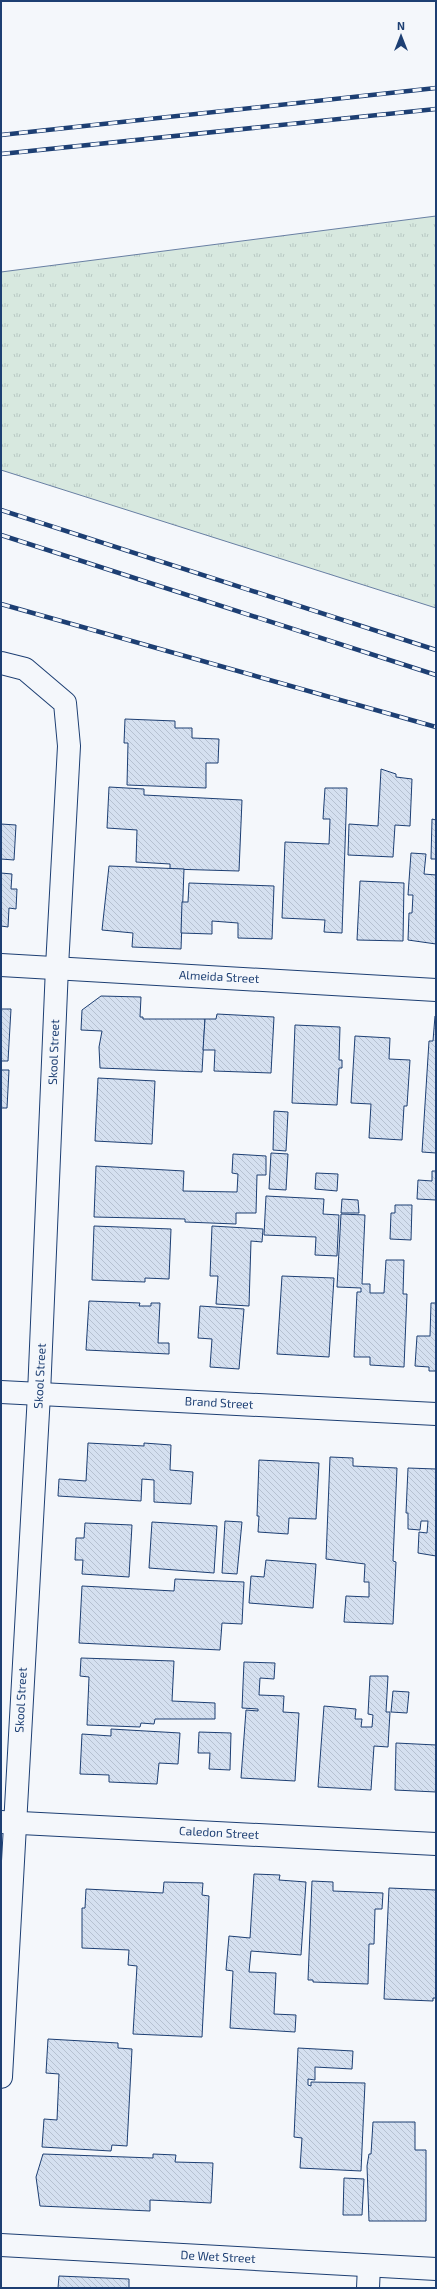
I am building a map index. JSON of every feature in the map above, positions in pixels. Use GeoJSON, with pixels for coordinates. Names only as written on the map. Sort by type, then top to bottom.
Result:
{"type":"FeatureCollection","features":[{"type":"Feature","properties":{"kind":"street","name":"Skool Street"},"geometry":{"type":"LineString","coordinates":[[1,663],[25,669],[65,703],[69,746],[57,967],[39,1394],[8,1822],[1,2077]]}},
{"type":"Feature","properties":{"kind":"street","name":"Almeida Street"},"geometry":{"type":"LineString","coordinates":[[1,965],[57,967],[436,990]]}},
{"type":"Feature","properties":{"kind":"street","name":"Brand Street"},"geometry":{"type":"LineString","coordinates":[[1,1392],[436,1414]]}},
{"type":"Feature","properties":{"kind":"street","name":"Caledon Street"},"geometry":{"type":"LineString","coordinates":[[8,1822],[436,1844]]}},
{"type":"Feature","properties":{"kind":"street","name":"De Wet Street"},"geometry":{"type":"LineString","coordinates":[[1,2245],[436,2269]]}},
{"type":"Feature","properties":{"kind":"street"},"geometry":{"type":"LineString","coordinates":[[368,2266],[368,2288]]}},
{"type":"Feature","properties":{"kind":"green space"},"geometry":{"type":"Polygon","coordinates":[[[436,216],[436,608],[1,470],[1,272],[436,216]]]}},
{"type":"Feature","properties":{"kind":"building"},"geometry":{"type":"Polygon","coordinates":[[[125,719],[175,721],[175,728],[192,728],[192,738],[219,739],[218,763],[206,763],[206,788],[127,785],[128,743],[124,743],[125,719]]]}},
{"type":"Feature","properties":{"kind":"building"},"geometry":{"type":"Polygon","coordinates":[[[381,769],[396,774],[396,777],[412,779],[410,826],[395,825],[393,857],[348,855],[349,824],[378,826],[381,769]]]}},
{"type":"Feature","properties":{"kind":"building"},"geometry":{"type":"Polygon","coordinates":[[[109,787],[144,789],[144,795],[242,800],[239,871],[170,869],[170,864],[136,862],[137,830],[107,828],[109,787]]]}},
{"type":"Feature","properties":{"kind":"building"},"geometry":{"type":"Polygon","coordinates":[[[325,788],[347,788],[342,933],[324,932],[325,920],[282,918],[285,842],[329,844],[330,819],[323,819],[325,788]]]}},
{"type":"Feature","properties":{"kind":"building"},"geometry":{"type":"Polygon","coordinates":[[[432,819],[436,820],[436,859],[431,859],[432,819]]]}},
{"type":"Feature","properties":{"kind":"building"},"geometry":{"type":"Polygon","coordinates":[[[1,824],[16,825],[14,860],[1,859],[1,824]]]}},
{"type":"Feature","properties":{"kind":"building"},"geometry":{"type":"Polygon","coordinates":[[[411,853],[426,854],[424,874],[436,875],[436,944],[408,940],[409,913],[412,913],[413,895],[408,895],[411,853]]]}},
{"type":"Feature","properties":{"kind":"building"},"geometry":{"type":"Polygon","coordinates":[[[109,866],[184,869],[181,949],[132,947],[133,933],[102,930],[109,866]]]}},
{"type":"Feature","properties":{"kind":"building"},"geometry":{"type":"Polygon","coordinates":[[[1,873],[12,874],[11,889],[17,889],[16,909],[9,908],[8,927],[1,926],[1,873]]]}},
{"type":"Feature","properties":{"kind":"building"},"geometry":{"type":"Polygon","coordinates":[[[360,881],[404,883],[403,941],[357,940],[360,881]]]}},
{"type":"Feature","properties":{"kind":"building"},"geometry":{"type":"Polygon","coordinates":[[[189,883],[274,886],[272,939],[238,938],[238,923],[212,921],[212,934],[181,933],[182,902],[188,902],[189,883]]]}},
{"type":"Feature","properties":{"kind":"building"},"geometry":{"type":"Polygon","coordinates":[[[101,996],[141,997],[140,1017],[143,1017],[143,1019],[205,1019],[202,1072],[100,1068],[99,1047],[102,1031],[81,1030],[82,1010],[101,996]]]}},
{"type":"Feature","properties":{"kind":"building"},"geometry":{"type":"Polygon","coordinates":[[[1,1009],[11,1009],[8,1061],[1,1061],[1,1009]]]}},
{"type":"Feature","properties":{"kind":"building"},"geometry":{"type":"Polygon","coordinates":[[[217,1014],[274,1017],[271,1073],[214,1071],[215,1050],[203,1050],[205,1019],[216,1019],[217,1014]]]}},
{"type":"Feature","properties":{"kind":"building"},"geometry":{"type":"Polygon","coordinates":[[[435,1016],[436,1153],[422,1152],[429,1041],[433,1041],[435,1016]]]}},
{"type":"Feature","properties":{"kind":"building"},"geometry":{"type":"Polygon","coordinates":[[[295,1025],[340,1027],[339,1060],[342,1060],[342,1068],[339,1068],[337,1105],[292,1103],[295,1025]]]}},
{"type":"Feature","properties":{"kind":"building"},"geometry":{"type":"Polygon","coordinates":[[[355,1036],[390,1038],[389,1059],[410,1060],[407,1106],[404,1106],[402,1140],[369,1138],[371,1104],[351,1103],[355,1036]]]}},
{"type":"Feature","properties":{"kind":"building"},"geometry":{"type":"Polygon","coordinates":[[[1,1070],[9,1070],[7,1108],[1,1108],[1,1070]]]}},
{"type":"Feature","properties":{"kind":"building"},"geometry":{"type":"Polygon","coordinates":[[[98,1078],[155,1081],[152,1144],[95,1141],[98,1078]]]}},
{"type":"Feature","properties":{"kind":"building"},"geometry":{"type":"Polygon","coordinates":[[[274,1111],[288,1112],[286,1151],[273,1150],[274,1111]]]}},
{"type":"Feature","properties":{"kind":"building"},"geometry":{"type":"Polygon","coordinates":[[[271,1153],[288,1154],[286,1190],[269,1189],[271,1153]]]}},
{"type":"Feature","properties":{"kind":"building"},"geometry":{"type":"Polygon","coordinates":[[[233,1154],[266,1156],[266,1175],[257,1175],[256,1213],[236,1213],[236,1224],[185,1222],[185,1219],[94,1217],[96,1166],[184,1171],[183,1191],[237,1192],[238,1174],[232,1173],[233,1154]]]}},
{"type":"Feature","properties":{"kind":"building"},"geometry":{"type":"Polygon","coordinates":[[[432,1171],[436,1171],[436,1200],[417,1199],[418,1180],[432,1181],[432,1171]]]}},
{"type":"Feature","properties":{"kind":"building"},"geometry":{"type":"Polygon","coordinates":[[[316,1173],[338,1174],[337,1191],[315,1189],[316,1173]]]}},
{"type":"Feature","properties":{"kind":"building"},"geometry":{"type":"Polygon","coordinates":[[[266,1196],[324,1199],[323,1214],[339,1215],[337,1256],[315,1255],[316,1237],[264,1235],[266,1196]]]}},
{"type":"Feature","properties":{"kind":"building"},"geometry":{"type":"Polygon","coordinates":[[[342,1199],[358,1200],[359,1213],[341,1213],[342,1199]]]}},
{"type":"Feature","properties":{"kind":"building"},"geometry":{"type":"Polygon","coordinates":[[[395,1205],[412,1205],[411,1240],[390,1239],[391,1213],[395,1213],[395,1205]]]}},
{"type":"Feature","properties":{"kind":"building"},"geometry":{"type":"Polygon","coordinates":[[[341,1214],[365,1215],[362,1284],[370,1284],[370,1293],[384,1293],[386,1260],[404,1260],[403,1294],[407,1294],[404,1367],[370,1365],[370,1357],[354,1357],[357,1292],[361,1292],[361,1288],[337,1287],[341,1214]]]}},
{"type":"Feature","properties":{"kind":"building"},"geometry":{"type":"Polygon","coordinates":[[[94,1226],[171,1229],[169,1279],[145,1278],[145,1282],[92,1280],[94,1226]]]}},
{"type":"Feature","properties":{"kind":"building"},"geometry":{"type":"Polygon","coordinates":[[[212,1226],[263,1229],[262,1242],[251,1241],[249,1306],[216,1304],[218,1276],[210,1276],[212,1226]]]}},
{"type":"Feature","properties":{"kind":"building"},"geometry":{"type":"Polygon","coordinates":[[[282,1276],[334,1278],[329,1357],[277,1354],[282,1276]]]}},
{"type":"Feature","properties":{"kind":"building"},"geometry":{"type":"Polygon","coordinates":[[[89,1301],[140,1303],[139,1306],[151,1306],[151,1303],[160,1303],[158,1343],[169,1343],[169,1354],[86,1350],[89,1301]]]}},
{"type":"Feature","properties":{"kind":"building"},"geometry":{"type":"Polygon","coordinates":[[[431,1303],[436,1303],[436,1371],[429,1371],[429,1367],[415,1366],[417,1336],[430,1336],[431,1303]]]}},
{"type":"Feature","properties":{"kind":"building"},"geometry":{"type":"Polygon","coordinates":[[[200,1306],[244,1309],[239,1369],[210,1367],[212,1339],[198,1338],[200,1306]]]}},
{"type":"Feature","properties":{"kind":"building"},"geometry":{"type":"Polygon","coordinates":[[[88,1443],[144,1446],[144,1443],[171,1445],[170,1470],[193,1472],[191,1504],[154,1502],[154,1480],[142,1479],[141,1501],[58,1496],[59,1479],[86,1481],[88,1443]]]}},
{"type":"Feature","properties":{"kind":"building"},"geometry":{"type":"Polygon","coordinates":[[[330,1457],[353,1458],[353,1466],[397,1468],[393,1561],[396,1562],[393,1624],[344,1622],[346,1596],[369,1597],[369,1582],[364,1582],[365,1564],[326,1559],[330,1457]]]}},
{"type":"Feature","properties":{"kind":"building"},"geometry":{"type":"Polygon","coordinates":[[[259,1460],[319,1463],[316,1519],[289,1518],[288,1534],[258,1532],[259,1516],[257,1516],[259,1460]]]}},
{"type":"Feature","properties":{"kind":"building"},"geometry":{"type":"Polygon","coordinates":[[[408,1468],[436,1469],[436,1556],[418,1553],[419,1532],[427,1533],[428,1521],[421,1521],[420,1530],[408,1529],[408,1513],[406,1513],[408,1468]]]}},
{"type":"Feature","properties":{"kind":"building"},"geometry":{"type":"Polygon","coordinates":[[[225,1521],[242,1522],[237,1574],[222,1573],[225,1521]]]}},
{"type":"Feature","properties":{"kind":"building"},"geometry":{"type":"Polygon","coordinates":[[[152,1522],[217,1526],[214,1573],[149,1568],[152,1522]]]}},
{"type":"Feature","properties":{"kind":"building"},"geometry":{"type":"Polygon","coordinates":[[[85,1523],[132,1525],[129,1577],[82,1574],[83,1560],[75,1560],[76,1538],[84,1538],[85,1523]]]}},
{"type":"Feature","properties":{"kind":"building"},"geometry":{"type":"Polygon","coordinates":[[[266,1560],[316,1564],[313,1608],[249,1603],[251,1576],[264,1577],[266,1560]]]}},
{"type":"Feature","properties":{"kind":"building"},"geometry":{"type":"Polygon","coordinates":[[[175,1579],[244,1582],[242,1624],[222,1623],[220,1650],[79,1643],[82,1586],[174,1591],[175,1579]]]}},
{"type":"Feature","properties":{"kind":"building"},"geometry":{"type":"Polygon","coordinates":[[[81,1658],[174,1661],[172,1701],[215,1703],[215,1719],[155,1719],[154,1724],[141,1723],[140,1727],[87,1725],[89,1677],[80,1676],[81,1658]]]}},
{"type":"Feature","properties":{"kind":"building"},"geometry":{"type":"Polygon","coordinates":[[[244,1662],[275,1663],[274,1679],[260,1678],[259,1695],[284,1696],[283,1712],[299,1713],[295,1781],[241,1778],[246,1710],[258,1711],[258,1709],[242,1708],[244,1662]]]}},
{"type":"Feature","properties":{"kind":"building"},"geometry":{"type":"Polygon","coordinates":[[[370,1676],[388,1676],[386,1712],[390,1712],[388,1747],[374,1746],[371,1790],[318,1787],[324,1706],[356,1709],[355,1719],[362,1719],[361,1727],[372,1727],[373,1715],[368,1714],[370,1676]]]}},
{"type":"Feature","properties":{"kind":"building"},"geometry":{"type":"Polygon","coordinates":[[[393,1691],[409,1692],[407,1713],[391,1712],[393,1691]]]}},
{"type":"Feature","properties":{"kind":"building"},"geometry":{"type":"Polygon","coordinates":[[[111,1729],[180,1733],[178,1764],[159,1763],[157,1784],[109,1782],[109,1775],[80,1774],[82,1734],[111,1736],[111,1729]]]}},
{"type":"Feature","properties":{"kind":"building"},"geometry":{"type":"Polygon","coordinates":[[[199,1732],[231,1733],[230,1770],[209,1769],[210,1753],[198,1753],[199,1732]]]}},
{"type":"Feature","properties":{"kind":"building"},"geometry":{"type":"Polygon","coordinates":[[[396,1743],[436,1745],[436,1792],[395,1790],[396,1743]]]}},
{"type":"Feature","properties":{"kind":"building"},"geometry":{"type":"Polygon","coordinates":[[[254,1874],[280,1875],[279,1880],[306,1882],[301,1955],[251,1951],[249,1972],[276,1973],[274,2014],[296,2015],[295,2032],[230,2028],[233,1971],[226,1970],[229,1936],[250,1938],[254,1874]]]}},
{"type":"Feature","properties":{"kind":"building"},"geometry":{"type":"Polygon","coordinates":[[[312,1881],[333,1882],[333,1891],[383,1893],[382,1909],[375,1909],[374,1944],[369,1944],[368,1984],[313,1982],[313,1980],[308,1980],[312,1881]]]}},
{"type":"Feature","properties":{"kind":"building"},"geometry":{"type":"Polygon","coordinates":[[[164,1882],[203,1883],[202,1895],[209,1896],[202,2037],[133,2034],[137,1966],[128,1965],[129,1950],[82,1948],[82,1908],[85,1908],[86,1889],[163,1893],[164,1882]]]}},
{"type":"Feature","properties":{"kind":"building"},"geometry":{"type":"Polygon","coordinates":[[[389,1888],[436,1890],[436,1998],[433,1998],[433,2001],[384,1999],[389,1888]]]}},
{"type":"Feature","properties":{"kind":"building"},"geometry":{"type":"Polygon","coordinates":[[[48,2039],[118,2043],[118,2048],[132,2049],[127,2146],[112,2145],[111,2151],[42,2147],[44,2119],[57,2120],[59,2074],[46,2073],[48,2039]]]}},
{"type":"Feature","properties":{"kind":"building"},"geometry":{"type":"Polygon","coordinates":[[[298,2048],[353,2051],[352,2069],[315,2067],[315,2080],[308,2079],[308,2085],[311,2086],[311,2082],[365,2083],[361,2171],[300,2168],[302,2138],[294,2137],[298,2048]]]}},
{"type":"Feature","properties":{"kind":"building"},"geometry":{"type":"Polygon","coordinates":[[[373,2122],[415,2122],[415,2150],[426,2150],[426,2221],[369,2221],[367,2166],[369,2154],[371,2154],[373,2122]]]}},
{"type":"Feature","properties":{"kind":"building"},"geometry":{"type":"Polygon","coordinates":[[[43,2154],[153,2158],[153,2154],[176,2155],[175,2162],[213,2163],[211,2203],[150,2200],[150,2211],[40,2206],[36,2177],[43,2154]]]}},
{"type":"Feature","properties":{"kind":"building"},"geometry":{"type":"Polygon","coordinates":[[[344,2178],[364,2179],[362,2215],[343,2215],[344,2178]]]}},
{"type":"Feature","properties":{"kind":"building"},"geometry":{"type":"Polygon","coordinates":[[[59,2276],[129,2279],[129,2288],[58,2288],[59,2276]]]}},
{"type":"Feature","properties":{"kind":"railway"},"geometry":{"type":"LineString","coordinates":[[1,135],[436,88]]}},
{"type":"Feature","properties":{"kind":"railway"},"geometry":{"type":"LineString","coordinates":[[1,154],[436,109]]}},
{"type":"Feature","properties":{"kind":"railway"},"geometry":{"type":"LineString","coordinates":[[1,510],[436,650]]}},
{"type":"Feature","properties":{"kind":"railway"},"geometry":{"type":"LineString","coordinates":[[1,535],[436,675]]}},
{"type":"Feature","properties":{"kind":"railway"},"geometry":{"type":"LineString","coordinates":[[1,604],[436,727]]}}]}
